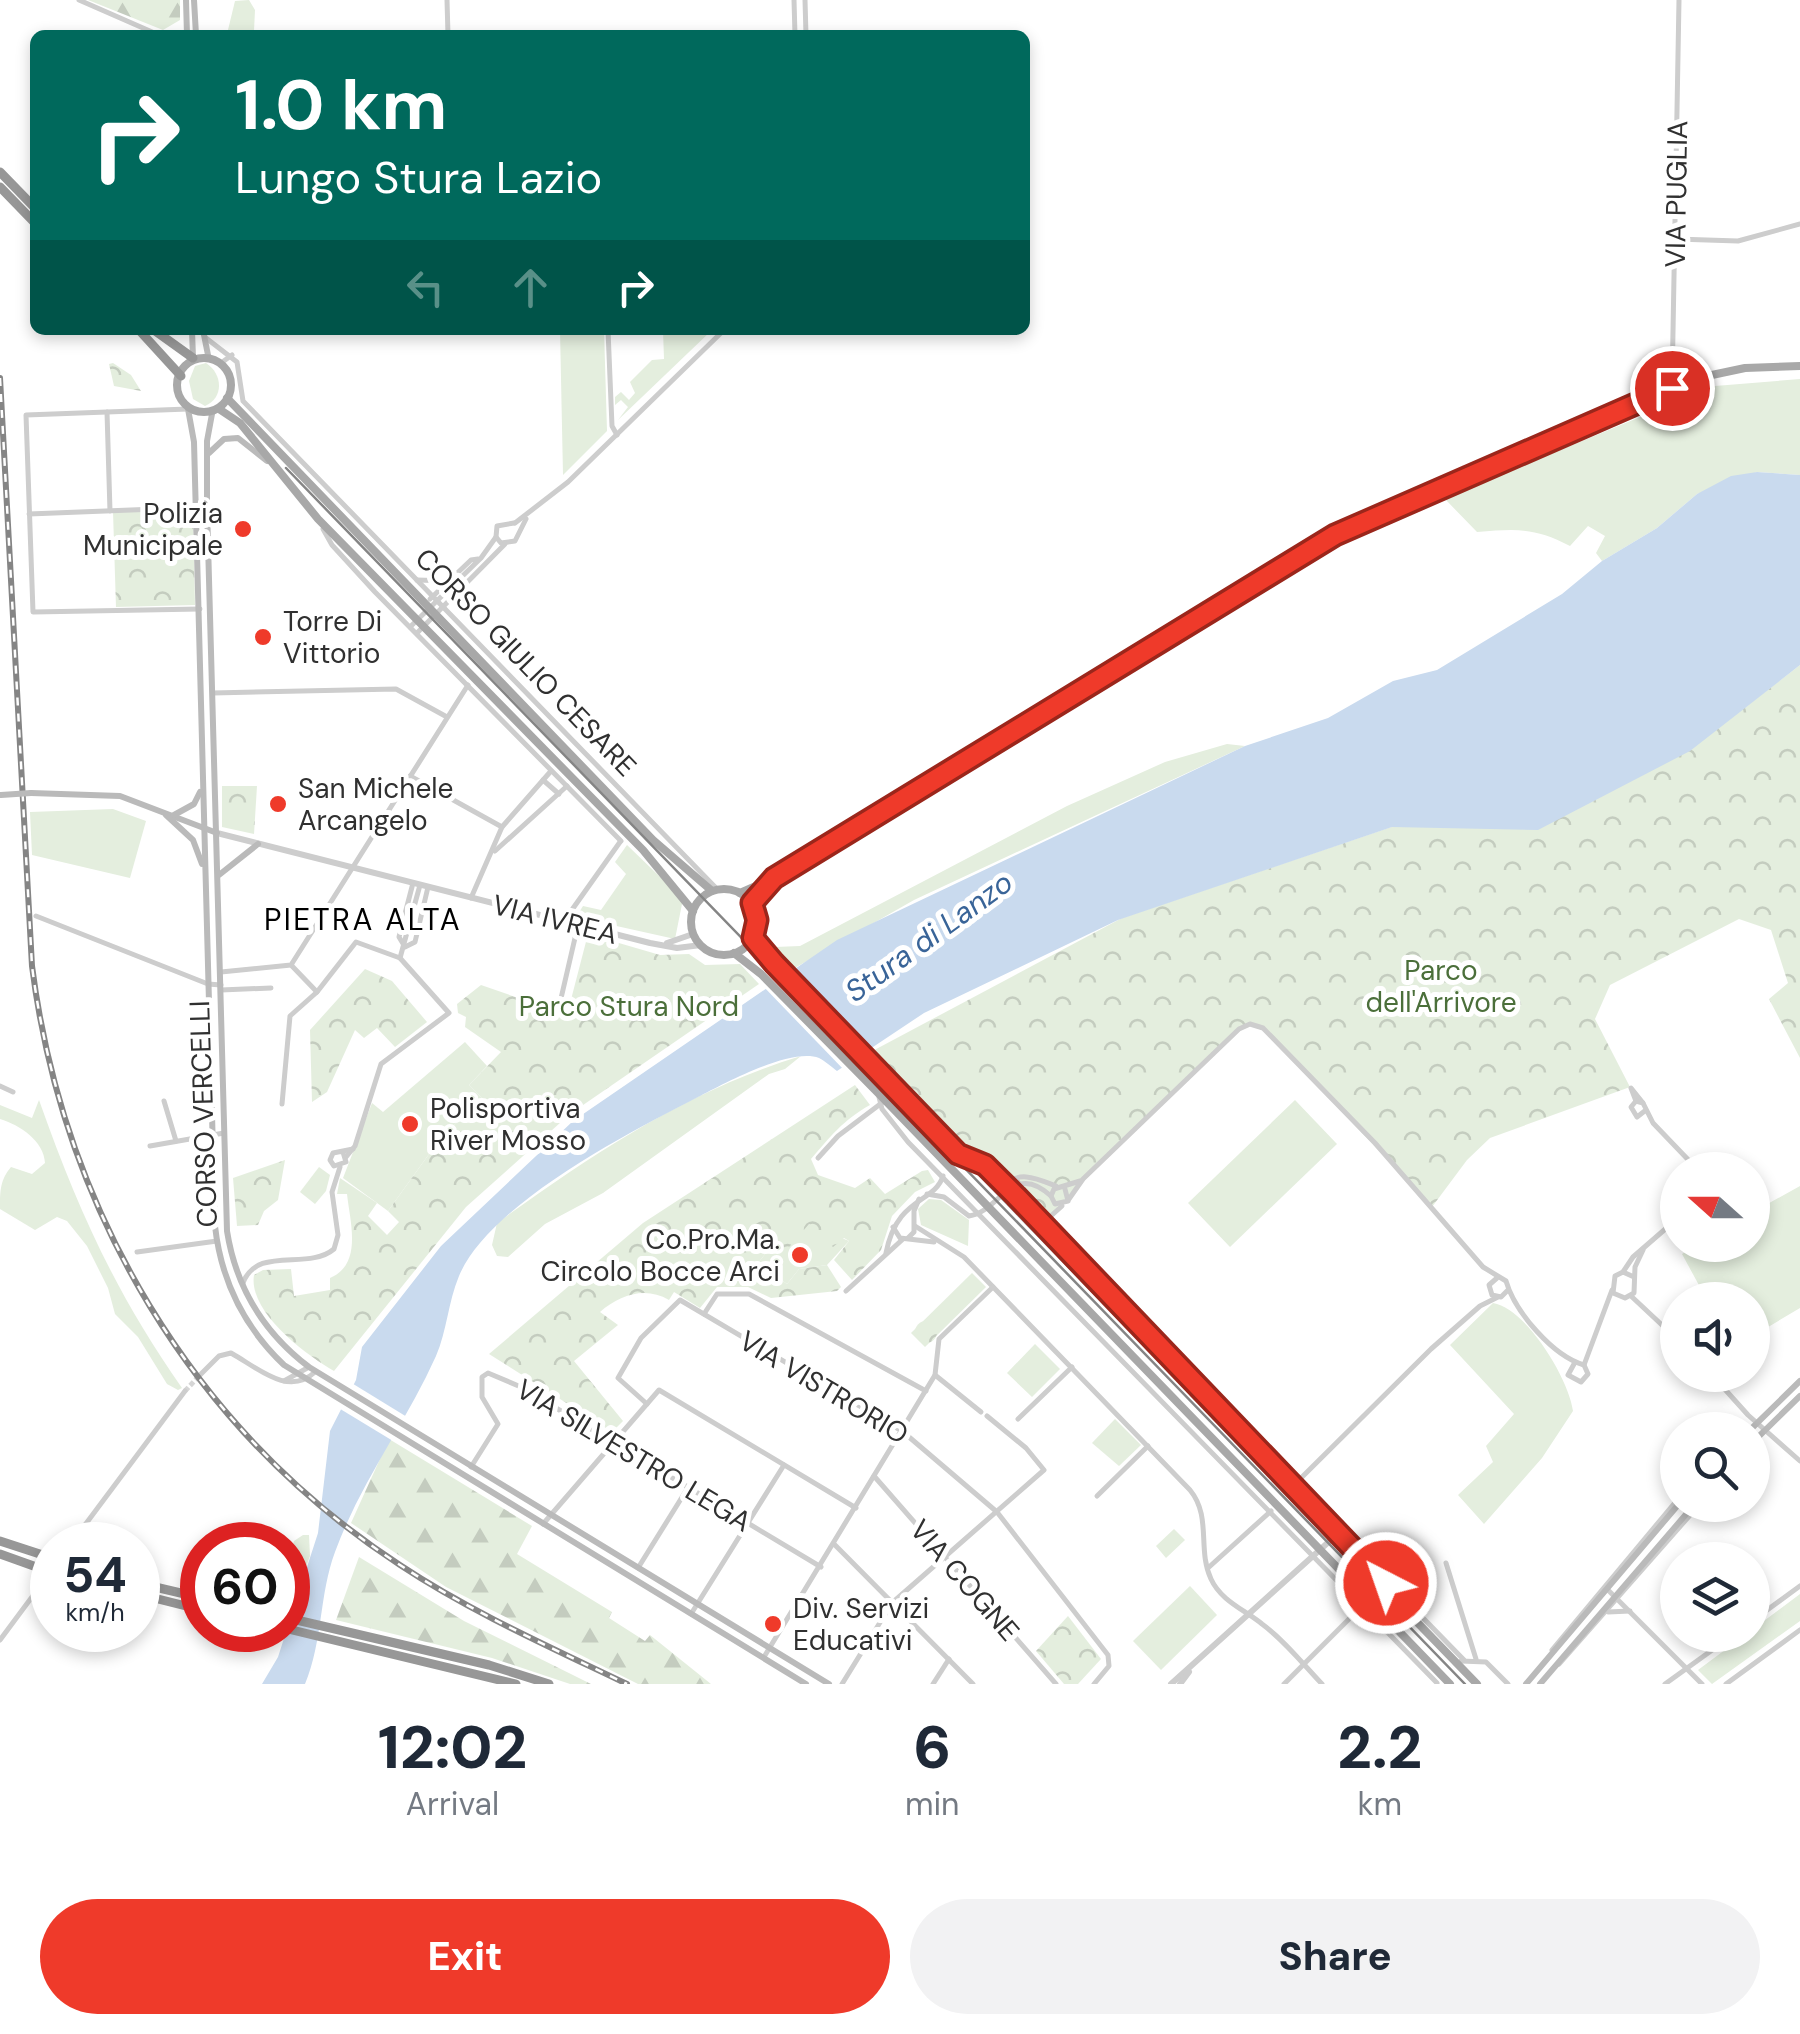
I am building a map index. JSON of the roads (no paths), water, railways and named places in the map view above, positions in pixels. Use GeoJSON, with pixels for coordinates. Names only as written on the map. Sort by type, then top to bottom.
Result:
{"type":"FeatureCollection","features":[{"type":"Feature","properties":{"kind":"highway"},"geometry":{"type":"LineString","coordinates":[[0,172],[30,203]]}},
{"type":"Feature","properties":{"kind":"highway"},"geometry":{"type":"LineString","coordinates":[[0,187],[30,218]]}},
{"type":"Feature","properties":{"kind":"highway"},"geometry":{"type":"LineString","coordinates":[[144,335],[181,376]]}},
{"type":"Feature","properties":{"kind":"highway"},"geometry":{"type":"LineString","coordinates":[[161,335],[193,358]]}},
{"type":"Feature","properties":{"kind":"highway"},"geometry":{"type":"LineString","coordinates":[[0,1540],[30,1551]]}},
{"type":"Feature","properties":{"kind":"highway"},"geometry":{"type":"LineString","coordinates":[[0,1554],[30,1564]]}},
{"type":"Feature","properties":{"kind":"highway"},"geometry":{"type":"LineString","coordinates":[[310,1623],[549,1684]]}},
{"type":"Feature","properties":{"kind":"highway"},"geometry":{"type":"LineString","coordinates":[[310,1634],[516,1684]]}},
{"type":"Feature","properties":{"kind":"main road"},"geometry":{"type":"LineString","coordinates":[[186,0],[187,30]]}},
{"type":"Feature","properties":{"kind":"main road"},"geometry":{"type":"LineString","coordinates":[[194,0],[196,30]]}},
{"type":"Feature","properties":{"kind":"main road"},"geometry":{"type":"LineString","coordinates":[[192,335],[193,358],[181,376],[181,397],[188,409],[215,412],[227,398],[228,378],[221,363],[208,355],[193,358]]}},
{"type":"Feature","properties":{"kind":"main road"},"geometry":{"type":"LineString","coordinates":[[204,335],[208,355]]}},
{"type":"Feature","properties":{"kind":"main road"},"geometry":{"type":"LineString","coordinates":[[740,893],[752,903],[757,920],[753,938],[734,953],[716,954],[700,945],[694,934],[693,911],[714,890],[740,893],[774,878],[1335,535],[1672,388],[1724,371],[1800,366]]}},
{"type":"Feature","properties":{"kind":"main road","name":"CORSO GIULIO CESARE"},"geometry":{"type":"LineString","coordinates":[[227,398],[434,605],[653,840],[714,890]]}},
{"type":"Feature","properties":{"kind":"main road","name":"CORSO VERCELLI"},"geometry":{"type":"LineString","coordinates":[[188,409],[194,433],[200,609],[212,1132],[217,1241],[226,1278],[245,1317],[272,1354],[303,1378],[806,1684]]}},
{"type":"Feature","properties":{"kind":"main road","name":"CORSO GIULIO CESARE"},"geometry":{"type":"LineString","coordinates":[[215,412],[240,423],[267,461],[417,627],[693,911]]}},
{"type":"Feature","properties":{"kind":"main road","name":"CORSO VERCELLI"},"geometry":{"type":"LineString","coordinates":[[215,412],[207,464],[207,507],[224,1133],[228,1231],[242,1286],[267,1328],[312,1370],[829,1684]]}},
{"type":"Feature","properties":{"kind":"main road"},"geometry":{"type":"LineString","coordinates":[[207,464],[214,446],[232,438],[244,441],[267,461]]}},
{"type":"Feature","properties":{"kind":"main road"},"geometry":{"type":"LineString","coordinates":[[174,815],[194,804],[203,782]]}},
{"type":"Feature","properties":{"kind":"main road"},"geometry":{"type":"LineString","coordinates":[[0,796],[95,792],[162,810],[217,833]]}},
{"type":"Feature","properties":{"kind":"main road"},"geometry":{"type":"LineString","coordinates":[[162,810],[194,840],[206,877]]}},
{"type":"Feature","properties":{"kind":"main road"},"geometry":{"type":"LineString","coordinates":[[218,876],[258,844]]}},
{"type":"Feature","properties":{"kind":"main road"},"geometry":{"type":"LineString","coordinates":[[752,903],[774,878]]}},
{"type":"Feature","properties":{"kind":"main road"},"geometry":{"type":"LineString","coordinates":[[753,938],[958,1154],[1004,1189],[1393,1599],[1444,1651],[1461,1662],[1477,1684]]}},
{"type":"Feature","properties":{"kind":"main road"},"geometry":{"type":"LineString","coordinates":[[734,953],[761,974],[983,1210],[1254,1481],[1439,1681],[1450,1684]]}},
{"type":"Feature","properties":{"kind":"main road"},"geometry":{"type":"LineString","coordinates":[[1769,1412],[1800,1381]]}},
{"type":"Feature","properties":{"kind":"main road"},"geometry":{"type":"LineString","coordinates":[[1770,1427],[1800,1396]]}},
{"type":"Feature","properties":{"kind":"main road"},"geometry":{"type":"LineString","coordinates":[[1526,1684],[1661,1522]]}},
{"type":"Feature","properties":{"kind":"main road"},"geometry":{"type":"LineString","coordinates":[[1540,1684],[1682,1522]]}},
{"type":"Feature","properties":{"kind":"main road"},"geometry":{"type":"LineString","coordinates":[[1379,1572],[1393,1599]]}},
{"type":"Feature","properties":{"kind":"street"},"geometry":{"type":"LineString","coordinates":[[79,0],[148,30]]}},
{"type":"Feature","properties":{"kind":"street"},"geometry":{"type":"LineString","coordinates":[[447,0],[448,30]]}},
{"type":"Feature","properties":{"kind":"street"},"geometry":{"type":"LineString","coordinates":[[794,0],[794,30]]}},
{"type":"Feature","properties":{"kind":"street"},"geometry":{"type":"LineString","coordinates":[[805,0],[806,30]]}},
{"type":"Feature","properties":{"kind":"street","name":"VIA PUGLIA"},"geometry":{"type":"LineString","coordinates":[[1672,388],[1679,0]]}},
{"type":"Feature","properties":{"kind":"street"},"geometry":{"type":"LineString","coordinates":[[1676,239],[1738,241],[1800,224]]}},
{"type":"Feature","properties":{"kind":"street"},"geometry":{"type":"LineString","coordinates":[[205,335],[232,355],[221,363]]}},
{"type":"Feature","properties":{"kind":"street"},"geometry":{"type":"LineString","coordinates":[[608,335],[612,426],[617,435]]}},
{"type":"Feature","properties":{"kind":"street"},"geometry":{"type":"LineString","coordinates":[[434,605],[504,544],[515,541],[516,527],[720,335]]}},
{"type":"Feature","properties":{"kind":"street","name":"CORSO GIULIO CESARE"},"geometry":{"type":"LineString","coordinates":[[232,355],[241,372],[243,401],[300,467],[417,580],[434,605]]}},
{"type":"Feature","properties":{"kind":"street"},"geometry":{"type":"LineString","coordinates":[[188,409],[26,415],[33,612],[200,609]]}},
{"type":"Feature","properties":{"kind":"street"},"geometry":{"type":"LineString","coordinates":[[107,412],[110,510]]}},
{"type":"Feature","properties":{"kind":"street"},"geometry":{"type":"LineString","coordinates":[[28,514],[207,507]]}},
{"type":"Feature","properties":{"kind":"street"},"geometry":{"type":"LineString","coordinates":[[434,605],[481,558],[496,537],[500,523],[516,527]]}},
{"type":"Feature","properties":{"kind":"street"},"geometry":{"type":"LineString","coordinates":[[496,537],[504,544]]}},
{"type":"Feature","properties":{"kind":"street"},"geometry":{"type":"LineString","coordinates":[[417,627],[449,580],[471,560],[481,558]]}},
{"type":"Feature","properties":{"kind":"street"},"geometry":{"type":"LineString","coordinates":[[417,580],[449,580]]}},
{"type":"Feature","properties":{"kind":"street","name":"CORSO GIULIO CESARE"},"geometry":{"type":"LineString","coordinates":[[417,627],[468,684],[526,737],[567,786],[624,838]]}},
{"type":"Feature","properties":{"kind":"street"},"geometry":{"type":"LineString","coordinates":[[291,965],[468,684]]}},
{"type":"Feature","properties":{"kind":"street"},"geometry":{"type":"LineString","coordinates":[[213,693],[396,689],[447,717]]}},
{"type":"Feature","properties":{"kind":"street"},"geometry":{"type":"LineString","coordinates":[[470,898],[502,827],[552,770]]}},
{"type":"Feature","properties":{"kind":"street"},"geometry":{"type":"LineString","coordinates":[[410,776],[502,827]]}},
{"type":"Feature","properties":{"kind":"street"},"geometry":{"type":"LineString","coordinates":[[544,780],[558,794]]}},
{"type":"Feature","properties":{"kind":"street"},"geometry":{"type":"LineString","coordinates":[[492,853],[567,786]]}},
{"type":"Feature","properties":{"kind":"street","name":"VIA IVREA"},"geometry":{"type":"LineString","coordinates":[[217,833],[660,945],[700,945]]}},
{"type":"Feature","properties":{"kind":"street"},"geometry":{"type":"LineString","coordinates":[[564,921],[624,838]]}},
{"type":"Feature","properties":{"kind":"street"},"geometry":{"type":"LineString","coordinates":[[405,947],[399,936],[420,885]]}},
{"type":"Feature","properties":{"kind":"street"},"geometry":{"type":"LineString","coordinates":[[400,958],[405,947],[414,942],[420,885]]}},
{"type":"Feature","properties":{"kind":"street"},"geometry":{"type":"LineString","coordinates":[[36,916],[221,988],[271,988]]}},
{"type":"Feature","properties":{"kind":"street"},"geometry":{"type":"LineString","coordinates":[[558,1007],[578,925]]}},
{"type":"Feature","properties":{"kind":"street"},"geometry":{"type":"LineString","coordinates":[[660,945],[694,934]]}},
{"type":"Feature","properties":{"kind":"street"},"geometry":{"type":"LineString","coordinates":[[242,1286],[248,1270],[259,1263],[320,1257],[334,1248],[338,1235],[332,1192],[383,1062],[449,1013],[400,958],[359,940],[318,992],[288,1019],[282,1104]]}},
{"type":"Feature","properties":{"kind":"street"},"geometry":{"type":"LineString","coordinates":[[220,972],[291,965]]}},
{"type":"Feature","properties":{"kind":"street"},"geometry":{"type":"LineString","coordinates":[[291,965],[318,992]]}},
{"type":"Feature","properties":{"kind":"street"},"geometry":{"type":"LineString","coordinates":[[1042,1224],[1069,1199],[1083,1179],[1239,1029],[1250,1024],[1263,1028],[1483,1267],[1506,1281],[1512,1300],[1571,1366],[1571,1380],[1581,1382],[1588,1374],[1584,1365],[1607,1307],[1613,1278],[1660,1234]]}},
{"type":"Feature","properties":{"kind":"street"},"geometry":{"type":"LineString","coordinates":[[0,1086],[14,1092]]}},
{"type":"Feature","properties":{"kind":"street"},"geometry":{"type":"LineString","coordinates":[[164,1100],[176,1141]]}},
{"type":"Feature","properties":{"kind":"street"},"geometry":{"type":"LineString","coordinates":[[818,1158],[882,1100],[902,1136],[983,1210],[1270,1511],[1318,1554],[1362,1606],[1439,1681]]}},
{"type":"Feature","properties":{"kind":"street"},"geometry":{"type":"LineString","coordinates":[[1639,1117],[1642,1105]]}},
{"type":"Feature","properties":{"kind":"street"},"geometry":{"type":"LineString","coordinates":[[1642,1105],[1630,1110],[1653,1123]]}},
{"type":"Feature","properties":{"kind":"street"},"geometry":{"type":"LineString","coordinates":[[1642,1105],[1681,1152]]}},
{"type":"Feature","properties":{"kind":"street"},"geometry":{"type":"LineString","coordinates":[[150,1146],[212,1132],[224,1133]]}},
{"type":"Feature","properties":{"kind":"street"},"geometry":{"type":"LineString","coordinates":[[340,1167],[332,1164],[330,1157],[335,1151],[345,1154]]}},
{"type":"Feature","properties":{"kind":"street"},"geometry":{"type":"LineString","coordinates":[[886,1252],[893,1226],[924,1195],[939,1186],[943,1176]]}},
{"type":"Feature","properties":{"kind":"street"},"geometry":{"type":"LineString","coordinates":[[924,1195],[944,1197],[968,1216],[983,1210],[1004,1189],[1027,1176],[1062,1188],[1069,1199]]}},
{"type":"Feature","properties":{"kind":"street"},"geometry":{"type":"LineString","coordinates":[[1051,1196],[1083,1179]]}},
{"type":"Feature","properties":{"kind":"street"},"geometry":{"type":"LineString","coordinates":[[1004,1189],[1026,1184],[1062,1205]]}},
{"type":"Feature","properties":{"kind":"street"},"geometry":{"type":"LineString","coordinates":[[1004,1189],[1295,1484],[1336,1535],[1379,1572],[1461,1662],[1476,1659],[1491,1665],[1508,1684]]}},
{"type":"Feature","properties":{"kind":"street"},"geometry":{"type":"LineString","coordinates":[[846,1292],[904,1239],[915,1224],[914,1209],[924,1195]]}},
{"type":"Feature","properties":{"kind":"street"},"geometry":{"type":"LineString","coordinates":[[900,1218],[915,1224],[937,1243]]}},
{"type":"Feature","properties":{"kind":"street"},"geometry":{"type":"LineString","coordinates":[[893,1226],[904,1239],[937,1243],[958,1252],[1148,1446],[1200,1504],[1208,1568],[1216,1586],[1322,1684]]}},
{"type":"Feature","properties":{"kind":"street","name":"CORSO VERCELLI"},"geometry":{"type":"LineString","coordinates":[[137,1252],[217,1241]]}},
{"type":"Feature","properties":{"kind":"street"},"geometry":{"type":"LineString","coordinates":[[1642,1250],[1634,1293],[1660,1322]]}},
{"type":"Feature","properties":{"kind":"street"},"geometry":{"type":"LineString","coordinates":[[1483,1267],[1489,1288],[1499,1297],[1512,1300]]}},
{"type":"Feature","properties":{"kind":"street"},"geometry":{"type":"LineString","coordinates":[[1623,1272],[1634,1277]]}},
{"type":"Feature","properties":{"kind":"street"},"geometry":{"type":"LineString","coordinates":[[1480,1306],[1497,1278]]}},
{"type":"Feature","properties":{"kind":"street"},"geometry":{"type":"LineString","coordinates":[[764,1658],[936,1375],[940,1338],[994,1287]]}},
{"type":"Feature","properties":{"kind":"street"},"geometry":{"type":"LineString","coordinates":[[1295,1484],[1480,1306],[1508,1290]]}},
{"type":"Feature","properties":{"kind":"street"},"geometry":{"type":"LineString","coordinates":[[1612,1290],[1618,1297]]}},
{"type":"Feature","properties":{"kind":"street"},"geometry":{"type":"LineString","coordinates":[[1607,1307],[1618,1297],[1634,1293]]}},
{"type":"Feature","properties":{"kind":"street"},"geometry":{"type":"LineString","coordinates":[[704,1315],[717,1294],[749,1294],[926,1391]]}},
{"type":"Feature","properties":{"kind":"street","name":"VIA SILVESTRO LEGA"},"geometry":{"type":"LineString","coordinates":[[647,1404],[618,1378],[641,1338],[680,1300],[704,1315]]}},
{"type":"Feature","properties":{"kind":"street","name":"VIA VISTRORIO"},"geometry":{"type":"LineString","coordinates":[[704,1315],[902,1430],[997,1512],[1110,1662],[1094,1684]]}},
{"type":"Feature","properties":{"kind":"street"},"geometry":{"type":"LineString","coordinates":[[200,1375],[218,1356],[231,1354],[297,1384],[312,1370]]}},
{"type":"Feature","properties":{"kind":"street"},"geometry":{"type":"LineString","coordinates":[[1571,1366],[1584,1365]]}},
{"type":"Feature","properties":{"kind":"street"},"geometry":{"type":"LineString","coordinates":[[1018,1419],[1072,1367]]}},
{"type":"Feature","properties":{"kind":"street","name":"VIA SILVESTRO LEGA"},"geometry":{"type":"LineString","coordinates":[[471,1468],[498,1424],[482,1396],[482,1377],[488,1373],[521,1386],[820,1567]]}},
{"type":"Feature","properties":{"kind":"street"},"geometry":{"type":"LineString","coordinates":[[842,1684],[892,1603],[1045,1468],[936,1375]]}},
{"type":"Feature","properties":{"kind":"street"},"geometry":{"type":"LineString","coordinates":[[543,1524],[658,1390],[856,1508]]}},
{"type":"Feature","properties":{"kind":"street"},"geometry":{"type":"LineString","coordinates":[[87,1522],[185,1392]]}},
{"type":"Feature","properties":{"kind":"street"},"geometry":{"type":"LineString","coordinates":[[1728,1392],[1747,1412]]}},
{"type":"Feature","properties":{"kind":"street"},"geometry":{"type":"LineString","coordinates":[[1770,1431],[1800,1462]]}},
{"type":"Feature","properties":{"kind":"street"},"geometry":{"type":"LineString","coordinates":[[1097,1496],[1148,1446]]}},
{"type":"Feature","properties":{"kind":"street"},"geometry":{"type":"LineString","coordinates":[[691,1614],[784,1465]]}},
{"type":"Feature","properties":{"kind":"street","name":"VIA COGNE"},"geometry":{"type":"LineString","coordinates":[[874,1476],[1056,1684]]}},
{"type":"Feature","properties":{"kind":"street"},"geometry":{"type":"LineString","coordinates":[[1254,1481],[1262,1502]]}},
{"type":"Feature","properties":{"kind":"street"},"geometry":{"type":"LineString","coordinates":[[638,1568],[688,1486]]}},
{"type":"Feature","properties":{"kind":"street"},"geometry":{"type":"LineString","coordinates":[[1208,1568],[1270,1511]]}},
{"type":"Feature","properties":{"kind":"street"},"geometry":{"type":"LineString","coordinates":[[1172,1684],[1336,1535]]}},
{"type":"Feature","properties":{"kind":"street"},"geometry":{"type":"LineString","coordinates":[[834,1544],[973,1684]]}},
{"type":"Feature","properties":{"kind":"street"},"geometry":{"type":"LineString","coordinates":[[1446,1563],[1476,1659]]}},
{"type":"Feature","properties":{"kind":"street"},"geometry":{"type":"LineString","coordinates":[[1770,1608],[1800,1586]]}},
{"type":"Feature","properties":{"kind":"street"},"geometry":{"type":"LineString","coordinates":[[1605,1587],[1702,1684]]}},
{"type":"Feature","properties":{"kind":"street"},"geometry":{"type":"LineString","coordinates":[[0,1640],[30,1597]]}},
{"type":"Feature","properties":{"kind":"street"},"geometry":{"type":"LineString","coordinates":[[1557,1665],[1567,1660],[1617,1598]]}},
{"type":"Feature","properties":{"kind":"street"},"geometry":{"type":"LineString","coordinates":[[1284,1684],[1362,1606]]}},
{"type":"Feature","properties":{"kind":"street"},"geometry":{"type":"LineString","coordinates":[[1608,1612],[1630,1611]]}},
{"type":"Feature","properties":{"kind":"street"},"geometry":{"type":"LineString","coordinates":[[1726,1684],[1800,1630]]}},
{"type":"Feature","properties":{"kind":"street"},"geometry":{"type":"LineString","coordinates":[[1439,1634],[1444,1651]]}},
{"type":"Feature","properties":{"kind":"street"},"geometry":{"type":"LineString","coordinates":[[1665,1684],[1710,1652]]}},
{"type":"Feature","properties":{"kind":"street"},"geometry":{"type":"LineString","coordinates":[[933,1684],[949,1660]]}},
{"type":"Feature","properties":{"kind":"street"},"geometry":{"type":"LineString","coordinates":[[1180,1684],[1190,1671]]}},
{"type":"Feature","properties":{"kind":"water","name":"Stura di Lanzo"},"geometry":{"type":"Polygon","coordinates":[[[1757,472],[1800,475],[1800,665],[1690,751],[1538,830],[1392,827],[1118,920],[924,1013],[837,1071],[819,1058],[807,1056],[775,1062],[740,1076],[600,1150],[530,1197],[475,1249],[459,1276],[436,1356],[357,1502],[335,1552],[305,1684],[262,1684],[280,1652],[310,1652],[310,1558],[318,1533],[330,1431],[356,1380],[362,1347],[441,1246],[573,1121],[837,940],[1245,746],[1328,718],[1393,681],[1437,670],[1562,594],[1602,561],[1657,528],[1697,494],[1731,476],[1757,472]]]}},
{"type":"Feature","properties":{"kind":"tunnel"},"geometry":{"type":"LineString","coordinates":[[185,1391],[200,1375]]}},
{"type":"Feature","properties":{"kind":"tram line"},"geometry":{"type":"LineString","coordinates":[[286,468],[1465,1684]]}},
{"type":"Feature","properties":{"kind":"railway"},"geometry":{"type":"LineString","coordinates":[[0,378],[32,966],[48,1056],[73,1144],[107,1227],[150,1306],[201,1380],[260,1449],[326,1511],[400,1565],[455,1598],[627,1684]]}},
{"type":"Feature","properties":{"kind":"place","name":"Polizia Municipale"},"geometry":{"type":"Point","coordinates":[243,529]}},
{"type":"Feature","properties":{"kind":"place","name":"Torre Di Vittorio"},"geometry":{"type":"Point","coordinates":[263,637]}},
{"type":"Feature","properties":{"kind":"place","name":"San Michele Arcangelo"},"geometry":{"type":"Point","coordinates":[278,804]}},
{"type":"Feature","properties":{"kind":"place","name":"Polisportiva River Mosso"},"geometry":{"type":"Point","coordinates":[410,1124]}},
{"type":"Feature","properties":{"kind":"place","name":"Co.Pro.Ma. Circolo Bocce Arci"},"geometry":{"type":"Point","coordinates":[800,1255]}},
{"type":"Feature","properties":{"kind":"place","name":"Div. Servizi Educativi"},"geometry":{"type":"Point","coordinates":[773,1624]}},
{"type":"Feature","properties":{"kind":"district","name":"PIETRA ALTA"},"geometry":{"type":"Point","coordinates":[363,920]}},
{"type":"Feature","properties":{"kind":"park label","name":"Parco dell'Arrivore"},"geometry":{"type":"Point","coordinates":[1441,986]}},
{"type":"Feature","properties":{"kind":"park label","name":"Parco Stura Nord"},"geometry":{"type":"Point","coordinates":[629,1006]}}]}
